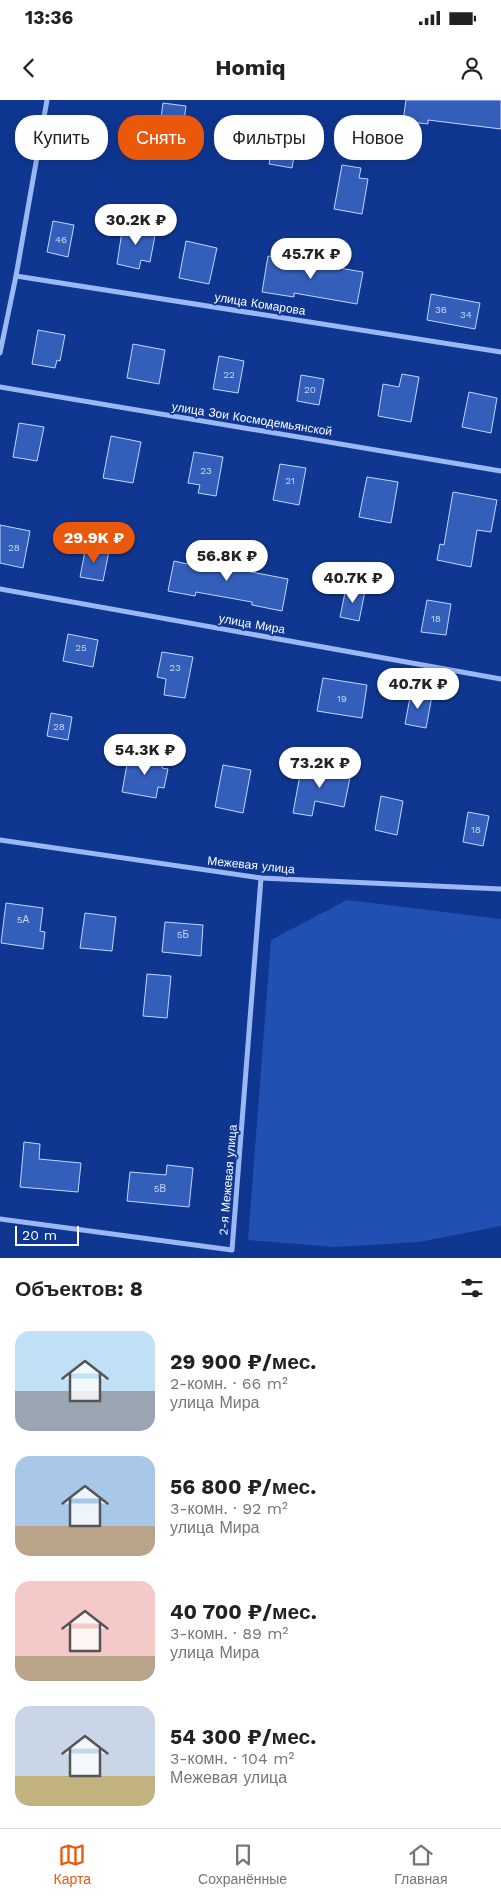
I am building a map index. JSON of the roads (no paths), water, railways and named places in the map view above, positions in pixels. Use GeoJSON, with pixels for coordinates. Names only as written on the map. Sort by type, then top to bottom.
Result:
{"type":"FeatureCollection","features":[{"type":"Feature","properties":{"kind":"street"},"geometry":{"type":"LineString","coordinates":[[0,353],[16,276],[47,100]]}},
{"type":"Feature","properties":{"kind":"street","name":"улица Комарова"},"geometry":{"type":"LineString","coordinates":[[16,276],[501,352]]}},
{"type":"Feature","properties":{"kind":"street","name":"улица Зои Космодемьянской"},"geometry":{"type":"LineString","coordinates":[[0,387],[501,471]]}},
{"type":"Feature","properties":{"kind":"street","name":"улица Мира"},"geometry":{"type":"LineString","coordinates":[[0,589],[501,679]]}},
{"type":"Feature","properties":{"kind":"street","name":"Межевая улица"},"geometry":{"type":"LineString","coordinates":[[0,840],[261,878],[501,889]]}},
{"type":"Feature","properties":{"kind":"street","name":"2-я Межевая улица"},"geometry":{"type":"LineString","coordinates":[[0,1219],[232,1250],[261,878]]}}]}
